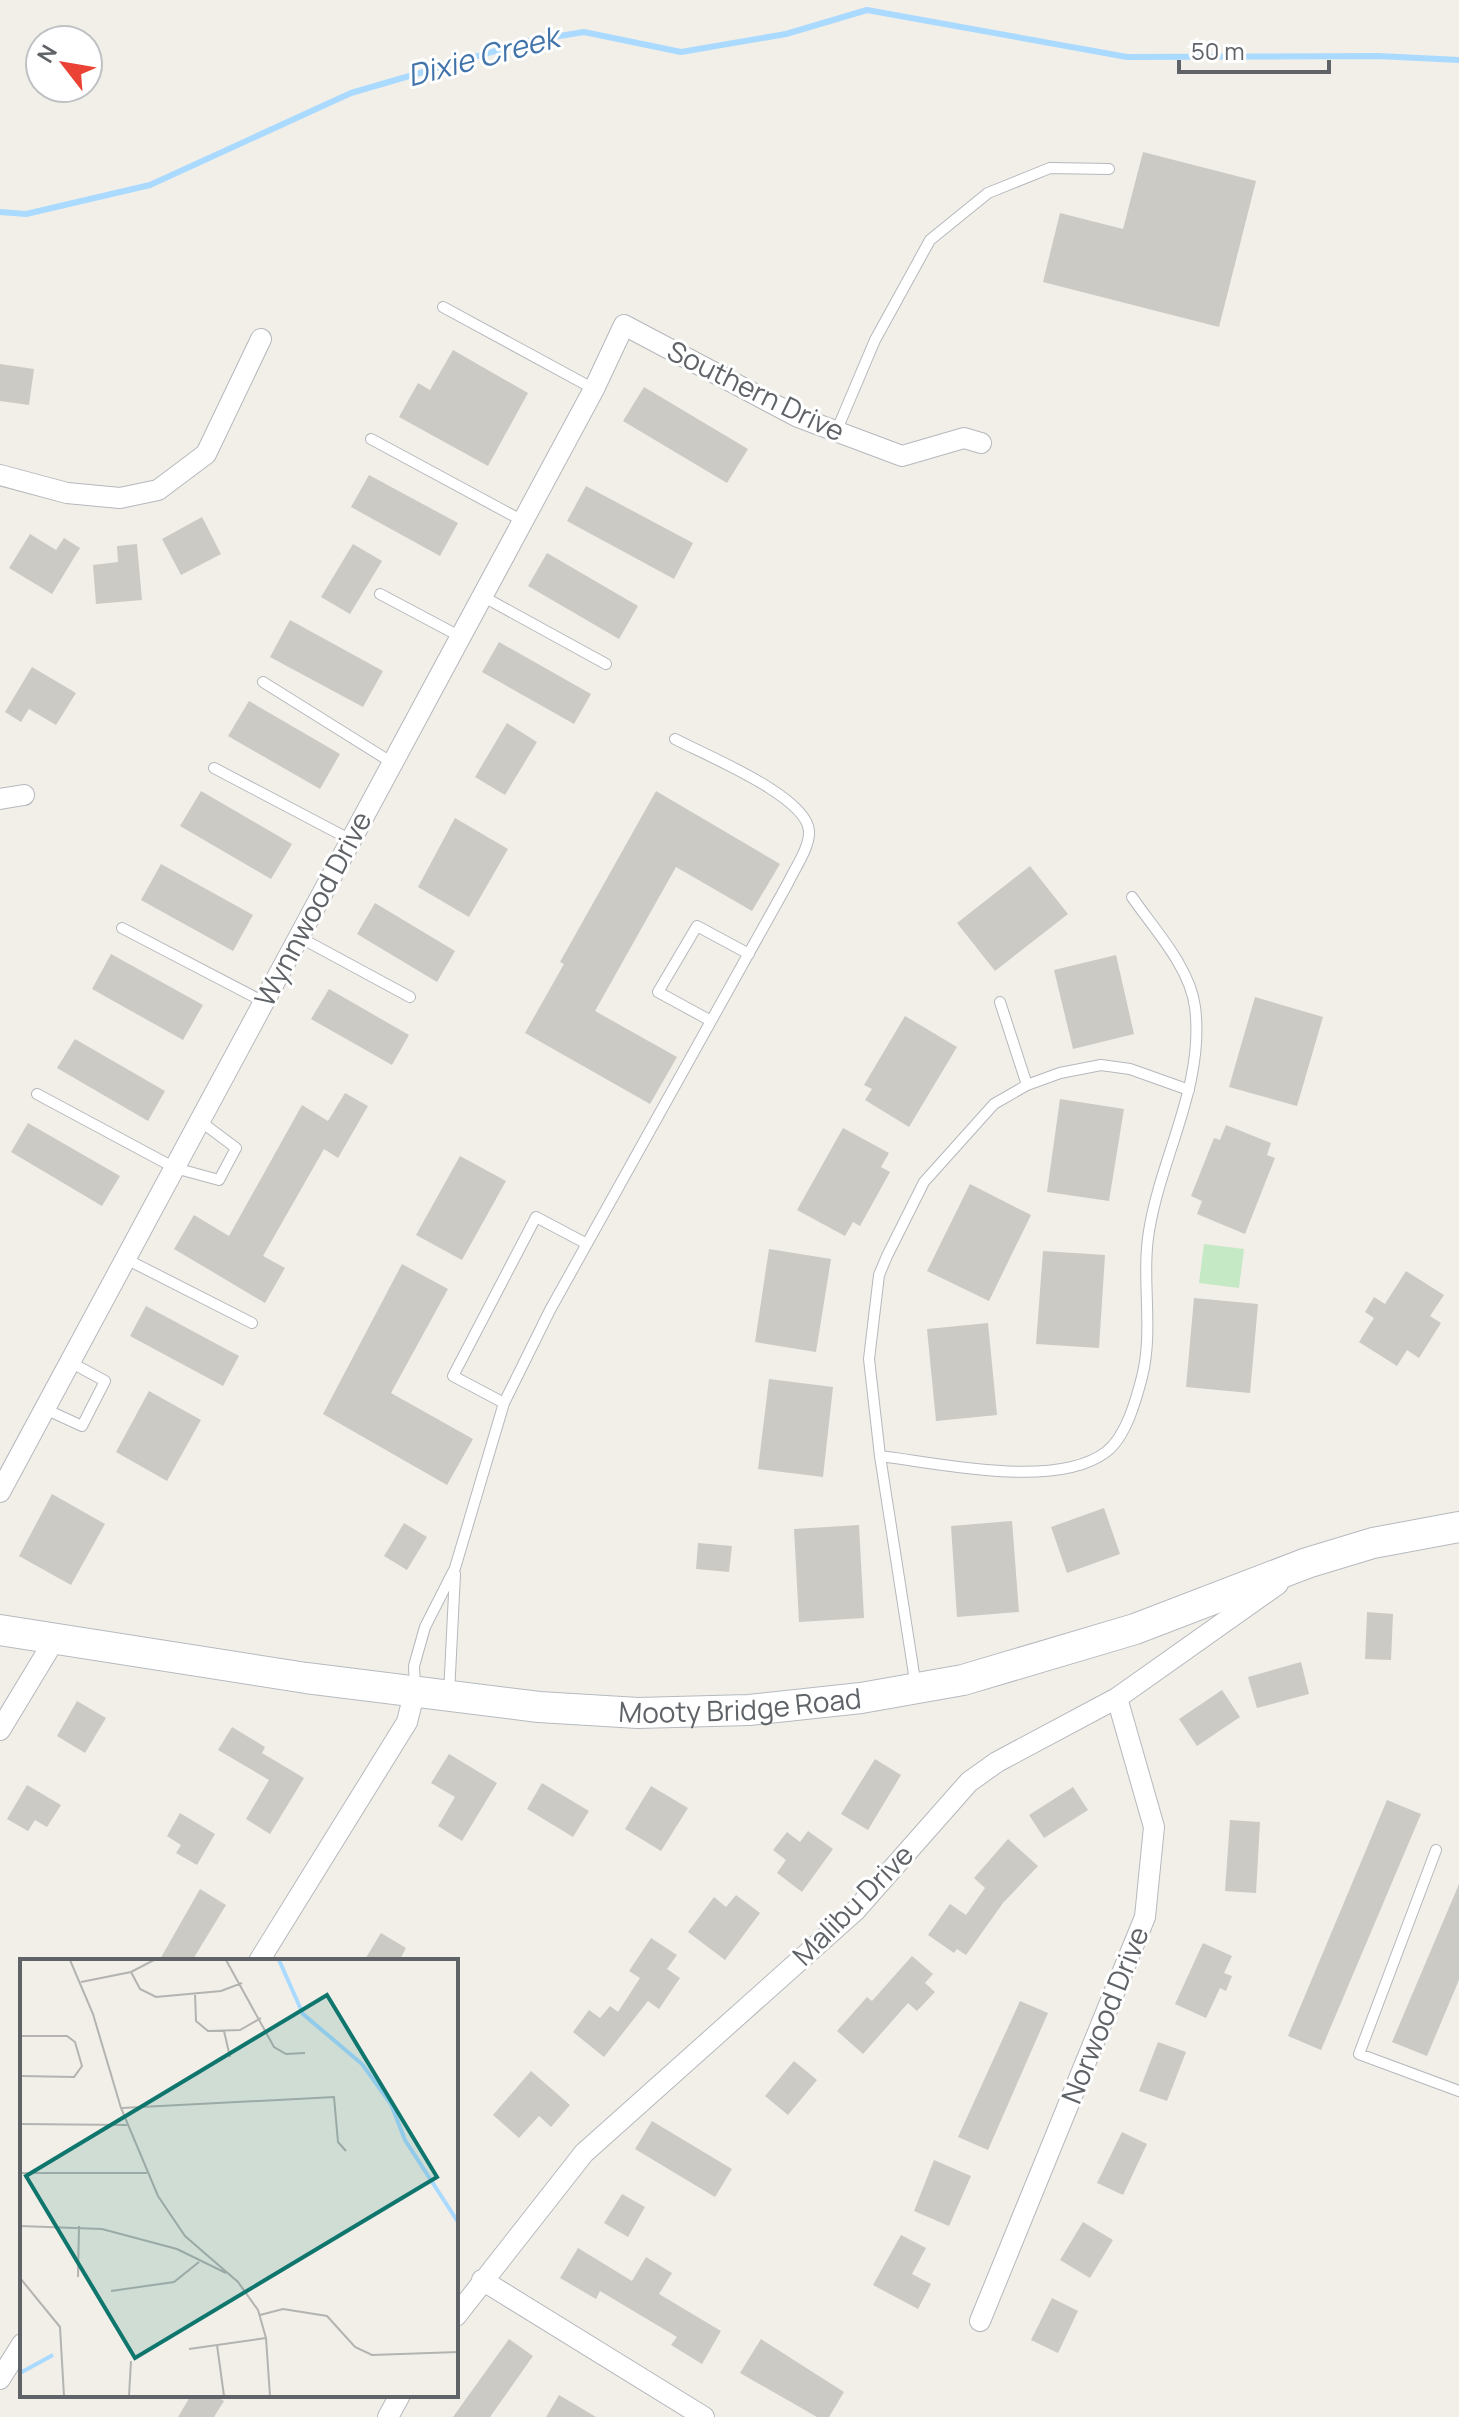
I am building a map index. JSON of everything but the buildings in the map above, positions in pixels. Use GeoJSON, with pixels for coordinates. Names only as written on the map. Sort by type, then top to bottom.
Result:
{"type":"FeatureCollection","features":[{"type":"Feature","properties":{"kind":"main road","name":"Mooty Bridge Road"},"geometry":{"type":"LineString","coordinates":[[0,1630],[306,1678],[449,1696],[583,1711],[693,1713],[805,1705],[916,1689],[1017,1665],[1135,1629],[1307,1563],[1373,1543],[1459,1527]]}},
{"type":"Feature","properties":{"kind":"street","name":"Southern Drive"},"geometry":{"type":"LineString","coordinates":[[624,325],[798,417],[902,456],[964,438],[981,443]]}},
{"type":"Feature","properties":{"kind":"street","name":"Wynnwood Drive"},"geometry":{"type":"LineString","coordinates":[[0,1492],[594,389],[624,325]]}},
{"type":"Feature","properties":{"kind":"street"},"geometry":{"type":"LineString","coordinates":[[0,475],[67,493],[120,498],[158,490],[206,454],[261,339]]}},
{"type":"Feature","properties":{"kind":"street"},"geometry":{"type":"LineString","coordinates":[[0,799],[24,795]]}},
{"type":"Feature","properties":{"kind":"street","name":"Malibu Drive"},"geometry":{"type":"LineString","coordinates":[[458,2313],[584,2153],[856,1910],[969,1782],[997,1762],[1117,1698],[1307,1563]]}},
{"type":"Feature","properties":{"kind":"street"},"geometry":{"type":"LineString","coordinates":[[0,1730],[55,1639]]}},
{"type":"Feature","properties":{"kind":"street"},"geometry":{"type":"LineString","coordinates":[[260,1959],[407,1722],[415,1690]]}},
{"type":"Feature","properties":{"kind":"street","name":"Norwood Drive"},"geometry":{"type":"LineString","coordinates":[[980,2321],[1145,1917],[1154,1827],[1117,1698]]}},
{"type":"Feature","properties":{"kind":"street"},"geometry":{"type":"LineString","coordinates":[[482,2280],[704,2417]]}},
{"type":"Feature","properties":{"kind":"street"},"geometry":{"type":"LineString","coordinates":[[0,2379],[20,2347]]}},
{"type":"Feature","properties":{"kind":"street"},"geometry":{"type":"LineString","coordinates":[[388,2417],[399,2397]]}},
{"type":"Feature","properties":{"kind":"lane"},"geometry":{"type":"LineString","coordinates":[[836,432],[875,340],[930,240],[988,193],[1050,168],[1109,169]]}},
{"type":"Feature","properties":{"kind":"lane"},"geometry":{"type":"LineString","coordinates":[[443,307],[594,389]]}},
{"type":"Feature","properties":{"kind":"lane"},"geometry":{"type":"LineString","coordinates":[[371,439],[523,521]]}},
{"type":"Feature","properties":{"kind":"lane"},"geometry":{"type":"LineString","coordinates":[[380,594],[461,637]]}},
{"type":"Feature","properties":{"kind":"lane"},"geometry":{"type":"LineString","coordinates":[[481,595],[606,664]]}},
{"type":"Feature","properties":{"kind":"lane"},"geometry":{"type":"LineString","coordinates":[[263,682],[391,762]]}},
{"type":"Feature","properties":{"kind":"lane"},"geometry":{"type":"LineString","coordinates":[[415,1690],[414,1666],[425,1627],[455,1568],[504,1403],[587,1244],[749,954],[810,836],[808,823],[788,799],[675,739]]}},
{"type":"Feature","properties":{"kind":"lane"},"geometry":{"type":"LineString","coordinates":[[214,768],[351,840]]}},
{"type":"Feature","properties":{"kind":"lane"},"geometry":{"type":"LineString","coordinates":[[880,1456],[1020,1474],[1078,1464],[1107,1452],[1129,1419],[1143,1373],[1149,1232],[1189,1090],[1197,1029],[1194,1002],[1186,978],[1132,897]]}},
{"type":"Feature","properties":{"kind":"lane"},"geometry":{"type":"LineString","coordinates":[[711,1021],[658,992],[697,926],[749,954]]}},
{"type":"Feature","properties":{"kind":"lane"},"geometry":{"type":"LineString","coordinates":[[122,928],[264,1002]]}},
{"type":"Feature","properties":{"kind":"lane"},"geometry":{"type":"LineString","coordinates":[[299,937],[410,997]]}},
{"type":"Feature","properties":{"kind":"lane"},"geometry":{"type":"LineString","coordinates":[[1000,1002],[1027,1085]]}},
{"type":"Feature","properties":{"kind":"lane"},"geometry":{"type":"LineString","coordinates":[[916,1689],[880,1456],[869,1359],[879,1275],[924,1182],[994,1104],[1027,1085],[1060,1073],[1101,1065],[1130,1069],[1189,1090]]}},
{"type":"Feature","properties":{"kind":"lane"},"geometry":{"type":"LineString","coordinates":[[37,1094],[175,1168],[219,1180],[236,1148],[200,1121]]}},
{"type":"Feature","properties":{"kind":"lane"},"geometry":{"type":"LineString","coordinates":[[504,1403],[453,1376],[536,1217],[587,1244]]}},
{"type":"Feature","properties":{"kind":"lane"},"geometry":{"type":"LineString","coordinates":[[126,1259],[252,1323]]}},
{"type":"Feature","properties":{"kind":"lane"},"geometry":{"type":"LineString","coordinates":[[45,1409],[82,1426],[105,1381],[70,1362]]}},
{"type":"Feature","properties":{"kind":"lane"},"geometry":{"type":"LineString","coordinates":[[449,1696],[455,1568]]}},
{"type":"Feature","properties":{"kind":"lane"},"geometry":{"type":"LineString","coordinates":[[1436,1850],[1359,2054],[1459,2091]]}},
{"type":"Feature","properties":{"kind":"green space"},"geometry":{"type":"Polygon","coordinates":[[[1204,1244],[1244,1249],[1239,1288],[1199,1283],[1204,1244]]]}},
{"type":"Feature","properties":{"kind":"waterway","name":"Dixie Creek"},"geometry":{"type":"LineString","coordinates":[[0,212],[26,214],[150,185],[351,93],[529,41],[584,32],[681,52],[786,34],[867,10],[1127,57],[1378,56],[1459,60]]}}]}
